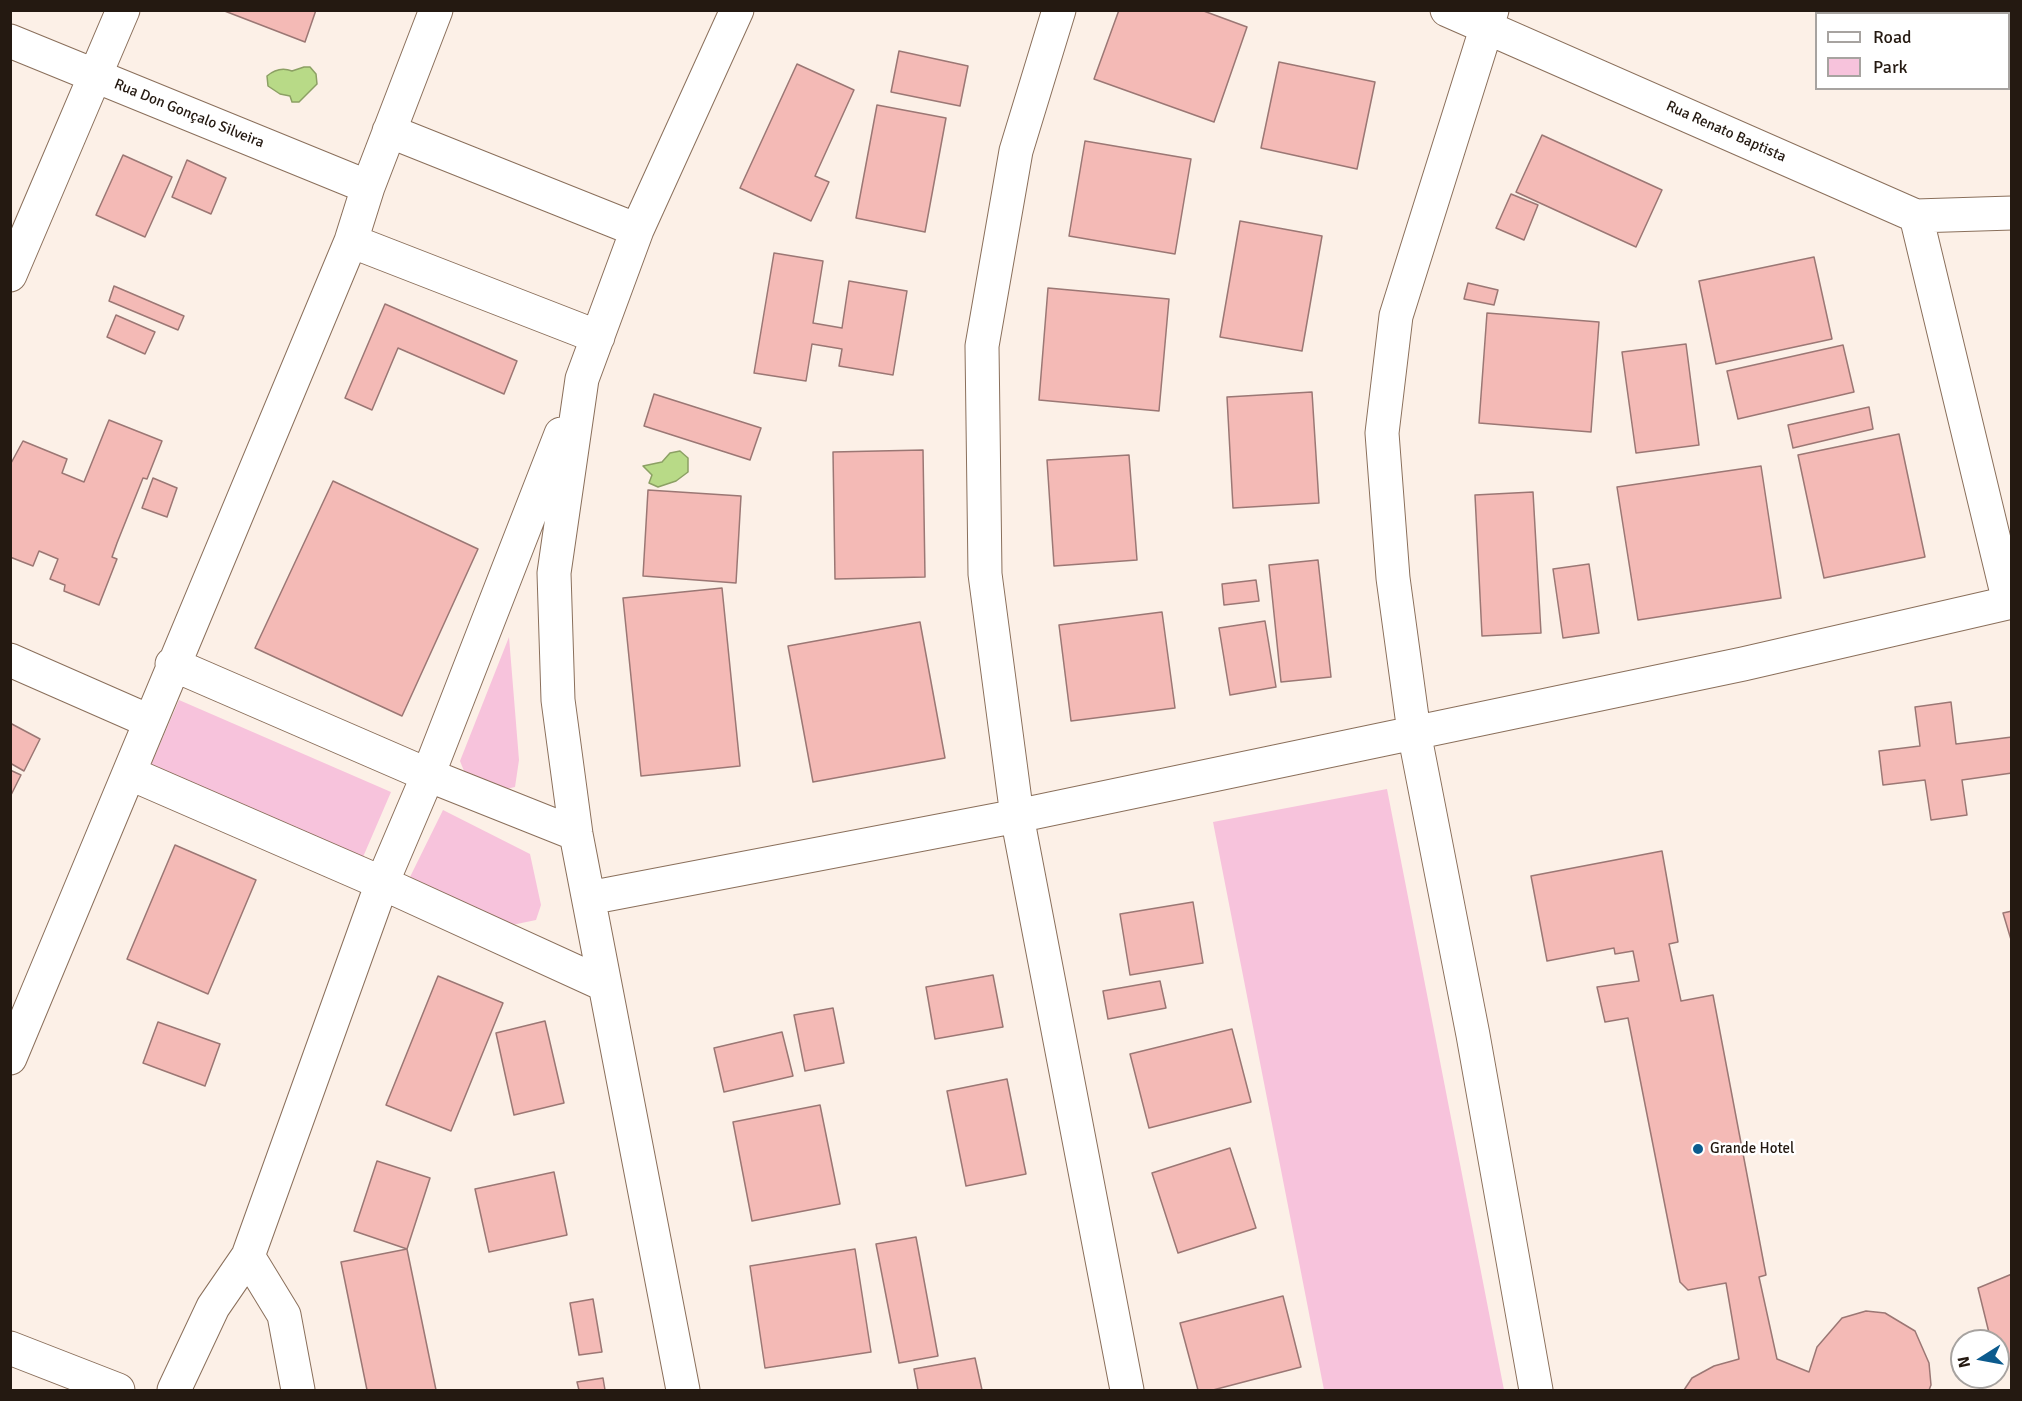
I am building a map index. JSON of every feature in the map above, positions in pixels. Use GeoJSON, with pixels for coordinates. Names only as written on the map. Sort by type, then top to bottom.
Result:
{"type":"FeatureCollection","features":[{"type":"Feature","properties":{"kind":"street"},"geometry":{"type":"LineString","coordinates":[[10,275],[123,10]]}},
{"type":"Feature","properties":{"kind":"street"},"geometry":{"type":"LineString","coordinates":[[10,1058],[172,664],[351,241],[368,187],[436,10]]}},
{"type":"Feature","properties":{"kind":"street"},"geometry":{"type":"LineString","coordinates":[[174,1390],[213,1307],[248,1256],[382,883],[428,775],[582,379],[637,230],[737,10]]}},
{"type":"Feature","properties":{"kind":"street"},"geometry":{"type":"LineString","coordinates":[[1059,10],[1016,152],[982,346],[985,574],[1017,816],[1127,1390]]}},
{"type":"Feature","properties":{"kind":"street","name":"Rua Renato Baptista"},"geometry":{"type":"LineString","coordinates":[[1447,10],[1489,18],[1916,216],[2012,213]]}},
{"type":"Feature","properties":{"kind":"street"},"geometry":{"type":"LineString","coordinates":[[1489,18],[1396,316],[1382,433],[1393,578],[1414,732],[1473,1035],[1536,1390]]}},
{"type":"Feature","properties":{"kind":"street","name":"Rua Don Gonçalo Silveira"},"geometry":{"type":"LineString","coordinates":[[10,41],[368,187]]}},
{"type":"Feature","properties":{"kind":"street"},"geometry":{"type":"LineString","coordinates":[[389,131],[637,230]]}},
{"type":"Feature","properties":{"kind":"street"},"geometry":{"type":"LineString","coordinates":[[589,898],[1017,816],[1743,664],[2011,602],[1916,216]]}},
{"type":"Feature","properties":{"kind":"street"},"geometry":{"type":"LineString","coordinates":[[351,241],[598,337]]}},
{"type":"Feature","properties":{"kind":"street"},"geometry":{"type":"LineString","coordinates":[[582,379],[554,573],[558,700],[576,834],[603,984],[683,1390]]}},
{"type":"Feature","properties":{"kind":"street"},"geometry":{"type":"LineString","coordinates":[[10,660],[149,721]]}},
{"type":"Feature","properties":{"kind":"street"},"geometry":{"type":"LineString","coordinates":[[172,664],[428,775],[576,834]]}},
{"type":"Feature","properties":{"kind":"street"},"geometry":{"type":"LineString","coordinates":[[129,773],[382,883],[603,984]]}},
{"type":"Feature","properties":{"kind":"street"},"geometry":{"type":"LineString","coordinates":[[248,1256],[284,1315],[298,1390]]}},
{"type":"Feature","properties":{"kind":"street"},"geometry":{"type":"LineString","coordinates":[[10,1348],[118,1390]]}},
{"type":"Feature","properties":{"kind":"green space"},"geometry":{"type":"Polygon","coordinates":[[[509,637],[519,760],[515,787],[493,792],[468,781],[460,761],[509,637]]]}},
{"type":"Feature","properties":{"kind":"green space"},"geometry":{"type":"Polygon","coordinates":[[[179,700],[391,792],[363,857],[151,765],[179,700]]]}},
{"type":"Feature","properties":{"kind":"green space"},"geometry":{"type":"Polygon","coordinates":[[[1387,789],[1504,1390],[1324,1390],[1213,822],[1387,789]]]}},
{"type":"Feature","properties":{"kind":"green space"},"geometry":{"type":"Polygon","coordinates":[[[443,810],[530,854],[541,905],[536,920],[512,925],[410,877],[443,810]]]}},
{"type":"Feature","properties":{"kind":"shaded area"},"geometry":{"type":"Polygon","coordinates":[[[310,67],[316,74],[317,84],[299,102],[292,102],[290,96],[280,94],[268,86],[267,76],[272,72],[282,69],[292,71],[310,67]]]}},
{"type":"Feature","properties":{"kind":"shaded area"},"geometry":{"type":"Polygon","coordinates":[[[680,451],[688,458],[688,472],[676,481],[658,487],[649,483],[652,475],[643,466],[662,462],[670,453],[680,451]]]}},
{"type":"Feature","properties":{"kind":"building"},"geometry":{"type":"Polygon","coordinates":[[[222,10],[316,10],[305,42],[222,10]]]}},
{"type":"Feature","properties":{"kind":"building"},"geometry":{"type":"Polygon","coordinates":[[[1119,10],[1201,10],[1247,27],[1214,122],[1094,79],[1119,10]]]}},
{"type":"Feature","properties":{"kind":"building"},"geometry":{"type":"Polygon","coordinates":[[[899,51],[968,66],[960,106],[891,92],[899,51]]]}},
{"type":"Feature","properties":{"kind":"building"},"geometry":{"type":"Polygon","coordinates":[[[1279,62],[1375,82],[1357,169],[1261,148],[1279,62]]]}},
{"type":"Feature","properties":{"kind":"building"},"geometry":{"type":"Polygon","coordinates":[[[797,64],[854,90],[815,176],[829,182],[811,221],[740,188],[797,64]]]}},
{"type":"Feature","properties":{"kind":"building"},"geometry":{"type":"Polygon","coordinates":[[[877,105],[946,118],[925,232],[856,218],[877,105]]]}},
{"type":"Feature","properties":{"kind":"building"},"geometry":{"type":"Polygon","coordinates":[[[1542,135],[1662,190],[1636,247],[1516,192],[1542,135]]]}},
{"type":"Feature","properties":{"kind":"building"},"geometry":{"type":"Polygon","coordinates":[[[1085,141],[1191,159],[1175,254],[1069,236],[1085,141]]]}},
{"type":"Feature","properties":{"kind":"building"},"geometry":{"type":"Polygon","coordinates":[[[123,155],[172,177],[145,237],[96,215],[123,155]]]}},
{"type":"Feature","properties":{"kind":"building"},"geometry":{"type":"Polygon","coordinates":[[[187,160],[226,178],[211,214],[172,197],[187,160]]]}},
{"type":"Feature","properties":{"kind":"building"},"geometry":{"type":"Polygon","coordinates":[[[1511,194],[1538,205],[1524,240],[1496,228],[1511,194]]]}},
{"type":"Feature","properties":{"kind":"building"},"geometry":{"type":"Polygon","coordinates":[[[1240,221],[1322,236],[1302,351],[1220,337],[1240,221]]]}},
{"type":"Feature","properties":{"kind":"building"},"geometry":{"type":"Polygon","coordinates":[[[774,253],[823,261],[813,323],[842,328],[849,281],[907,291],[893,375],[839,366],[842,349],[812,344],[806,381],[754,373],[774,253]]]}},
{"type":"Feature","properties":{"kind":"building"},"geometry":{"type":"Polygon","coordinates":[[[1814,257],[1832,339],[1716,364],[1699,281],[1814,257]]]}},
{"type":"Feature","properties":{"kind":"building"},"geometry":{"type":"Polygon","coordinates":[[[1468,283],[1498,290],[1494,305],[1464,299],[1468,283]]]}},
{"type":"Feature","properties":{"kind":"building"},"geometry":{"type":"Polygon","coordinates":[[[114,286],[184,316],[178,330],[109,301],[114,286]]]}},
{"type":"Feature","properties":{"kind":"building"},"geometry":{"type":"Polygon","coordinates":[[[1048,288],[1169,299],[1159,411],[1039,400],[1048,288]]]}},
{"type":"Feature","properties":{"kind":"building"},"geometry":{"type":"Polygon","coordinates":[[[385,304],[517,361],[504,394],[398,348],[372,410],[345,398],[385,304]]]}},
{"type":"Feature","properties":{"kind":"building"},"geometry":{"type":"Polygon","coordinates":[[[1487,313],[1599,322],[1591,432],[1479,423],[1487,313]]]}},
{"type":"Feature","properties":{"kind":"building"},"geometry":{"type":"Polygon","coordinates":[[[116,315],[155,332],[145,354],[107,337],[116,315]]]}},
{"type":"Feature","properties":{"kind":"building"},"geometry":{"type":"Polygon","coordinates":[[[1686,344],[1699,445],[1636,453],[1622,352],[1686,344]]]}},
{"type":"Feature","properties":{"kind":"building"},"geometry":{"type":"Polygon","coordinates":[[[1843,345],[1854,392],[1738,419],[1727,371],[1843,345]]]}},
{"type":"Feature","properties":{"kind":"building"},"geometry":{"type":"Polygon","coordinates":[[[1312,392],[1319,503],[1233,508],[1227,397],[1312,392]]]}},
{"type":"Feature","properties":{"kind":"building"},"geometry":{"type":"Polygon","coordinates":[[[654,394],[761,428],[750,460],[644,426],[654,394]]]}},
{"type":"Feature","properties":{"kind":"building"},"geometry":{"type":"Polygon","coordinates":[[[1869,407],[1873,429],[1793,448],[1788,425],[1869,407]]]}},
{"type":"Feature","properties":{"kind":"building"},"geometry":{"type":"Polygon","coordinates":[[[109,420],[162,441],[147,479],[143,478],[117,543],[112,557],[117,559],[99,605],[64,591],[65,585],[50,579],[58,559],[39,551],[33,566],[10,557],[10,465],[23,441],[67,459],[62,473],[84,482],[109,420]]]}},
{"type":"Feature","properties":{"kind":"building"},"geometry":{"type":"Polygon","coordinates":[[[1899,434],[1925,557],[1824,578],[1798,455],[1899,434]]]}},
{"type":"Feature","properties":{"kind":"building"},"geometry":{"type":"Polygon","coordinates":[[[923,450],[925,577],[835,579],[833,452],[923,450]]]}},
{"type":"Feature","properties":{"kind":"building"},"geometry":{"type":"Polygon","coordinates":[[[1129,455],[1137,560],[1054,566],[1047,460],[1129,455]]]}},
{"type":"Feature","properties":{"kind":"building"},"geometry":{"type":"Polygon","coordinates":[[[1761,466],[1781,598],[1638,620],[1617,487],[1761,466]]]}},
{"type":"Feature","properties":{"kind":"building"},"geometry":{"type":"Polygon","coordinates":[[[153,478],[177,488],[167,517],[142,508],[153,478]]]}},
{"type":"Feature","properties":{"kind":"building"},"geometry":{"type":"Polygon","coordinates":[[[333,481],[478,549],[402,716],[255,648],[333,481]]]}},
{"type":"Feature","properties":{"kind":"building"},"geometry":{"type":"Polygon","coordinates":[[[648,490],[741,496],[736,583],[643,576],[648,490]]]}},
{"type":"Feature","properties":{"kind":"building"},"geometry":{"type":"Polygon","coordinates":[[[1533,492],[1541,633],[1482,636],[1475,495],[1533,492]]]}},
{"type":"Feature","properties":{"kind":"building"},"geometry":{"type":"Polygon","coordinates":[[[1318,560],[1331,677],[1281,682],[1269,565],[1318,560]]]}},
{"type":"Feature","properties":{"kind":"building"},"geometry":{"type":"Polygon","coordinates":[[[1589,564],[1599,633],[1563,638],[1553,569],[1589,564]]]}},
{"type":"Feature","properties":{"kind":"building"},"geometry":{"type":"Polygon","coordinates":[[[1256,580],[1259,601],[1224,605],[1222,584],[1256,580]]]}},
{"type":"Feature","properties":{"kind":"building"},"geometry":{"type":"Polygon","coordinates":[[[722,588],[740,766],[641,776],[623,598],[722,588]]]}},
{"type":"Feature","properties":{"kind":"building"},"geometry":{"type":"Polygon","coordinates":[[[1162,612],[1175,708],[1071,721],[1059,625],[1162,612]]]}},
{"type":"Feature","properties":{"kind":"building"},"geometry":{"type":"Polygon","coordinates":[[[1265,621],[1276,687],[1230,695],[1219,628],[1265,621]]]}},
{"type":"Feature","properties":{"kind":"building"},"geometry":{"type":"Polygon","coordinates":[[[920,622],[945,758],[813,782],[788,646],[920,622]]]}},
{"type":"Feature","properties":{"kind":"building"},"geometry":{"type":"Polygon","coordinates":[[[1951,702],[1956,744],[2012,737],[2012,773],[1962,780],[1967,815],[1931,820],[1925,780],[1883,785],[1879,751],[1920,746],[1915,707],[1951,702]]]}},
{"type":"Feature","properties":{"kind":"building"},"geometry":{"type":"Polygon","coordinates":[[[10,723],[40,739],[24,771],[10,763],[10,723]]]}},
{"type":"Feature","properties":{"kind":"building"},"geometry":{"type":"Polygon","coordinates":[[[10,770],[21,775],[10,797],[10,770]]]}},
{"type":"Feature","properties":{"kind":"building"},"geometry":{"type":"Polygon","coordinates":[[[175,845],[256,880],[208,994],[127,959],[175,845]]]}},
{"type":"Feature","properties":{"kind":"building","name":"Grande Hotel"},"geometry":{"type":"Polygon","coordinates":[[[1662,851],[1678,942],[1669,944],[1681,1001],[1713,995],[1766,1275],[1759,1277],[1777,1359],[1809,1372],[1817,1347],[1842,1318],[1866,1311],[1885,1313],[1915,1331],[1929,1363],[1931,1385],[1929,1390],[1684,1390],[1692,1378],[1714,1366],[1739,1359],[1726,1283],[1688,1290],[1680,1282],[1628,1018],[1605,1022],[1597,987],[1639,981],[1633,951],[1615,954],[1614,948],[1547,961],[1531,876],[1662,851]]]}},
{"type":"Feature","properties":{"kind":"building"},"geometry":{"type":"Polygon","coordinates":[[[1193,902],[1203,963],[1130,975],[1120,914],[1193,902]]]}},
{"type":"Feature","properties":{"kind":"building"},"geometry":{"type":"Polygon","coordinates":[[[2012,911],[2012,943],[2003,913],[2012,911]]]}},
{"type":"Feature","properties":{"kind":"building"},"geometry":{"type":"Polygon","coordinates":[[[993,975],[1003,1027],[935,1039],[926,987],[993,975]]]}},
{"type":"Feature","properties":{"kind":"building"},"geometry":{"type":"Polygon","coordinates":[[[438,976],[503,1003],[451,1131],[386,1105],[438,976]]]}},
{"type":"Feature","properties":{"kind":"building"},"geometry":{"type":"Polygon","coordinates":[[[1160,981],[1166,1008],[1108,1019],[1103,991],[1160,981]]]}},
{"type":"Feature","properties":{"kind":"building"},"geometry":{"type":"Polygon","coordinates":[[[833,1008],[844,1063],[805,1071],[794,1015],[833,1008]]]}},
{"type":"Feature","properties":{"kind":"building"},"geometry":{"type":"Polygon","coordinates":[[[545,1021],[564,1103],[514,1115],[496,1033],[545,1021]]]}},
{"type":"Feature","properties":{"kind":"building"},"geometry":{"type":"Polygon","coordinates":[[[158,1022],[220,1044],[205,1086],[143,1063],[158,1022]]]}},
{"type":"Feature","properties":{"kind":"building"},"geometry":{"type":"Polygon","coordinates":[[[1232,1029],[1251,1102],[1149,1128],[1130,1054],[1232,1029]]]}},
{"type":"Feature","properties":{"kind":"building"},"geometry":{"type":"Polygon","coordinates":[[[782,1032],[793,1076],[724,1092],[714,1048],[782,1032]]]}},
{"type":"Feature","properties":{"kind":"building"},"geometry":{"type":"Polygon","coordinates":[[[1007,1079],[1026,1174],[966,1186],[947,1091],[1007,1079]]]}},
{"type":"Feature","properties":{"kind":"building"},"geometry":{"type":"Polygon","coordinates":[[[820,1105],[840,1204],[752,1221],[733,1122],[820,1105]]]}},
{"type":"Feature","properties":{"kind":"building"},"geometry":{"type":"Polygon","coordinates":[[[1230,1148],[1256,1228],[1178,1253],[1152,1173],[1230,1148]]]}},
{"type":"Feature","properties":{"kind":"building"},"geometry":{"type":"Polygon","coordinates":[[[377,1161],[430,1178],[407,1249],[354,1231],[377,1161]]]}},
{"type":"Feature","properties":{"kind":"building"},"geometry":{"type":"Polygon","coordinates":[[[554,1172],[567,1235],[489,1252],[475,1189],[554,1172]]]}},
{"type":"Feature","properties":{"kind":"building"},"geometry":{"type":"Polygon","coordinates":[[[916,1237],[938,1356],[899,1363],[876,1244],[916,1237]]]}},
{"type":"Feature","properties":{"kind":"building"},"geometry":{"type":"Polygon","coordinates":[[[407,1249],[436,1390],[367,1390],[341,1262],[407,1249]]]}},
{"type":"Feature","properties":{"kind":"building"},"geometry":{"type":"Polygon","coordinates":[[[855,1249],[871,1352],[765,1368],[750,1266],[855,1249]]]}},
{"type":"Feature","properties":{"kind":"building"},"geometry":{"type":"Polygon","coordinates":[[[2012,1274],[2012,1359],[2010,1359],[2010,1329],[1988,1329],[1978,1288],[2012,1274]]]}},
{"type":"Feature","properties":{"kind":"building"},"geometry":{"type":"Polygon","coordinates":[[[1283,1296],[1301,1367],[1213,1390],[1198,1390],[1180,1323],[1283,1296]]]}},
{"type":"Feature","properties":{"kind":"building"},"geometry":{"type":"Polygon","coordinates":[[[593,1299],[602,1352],[579,1355],[570,1303],[593,1299]]]}},
{"type":"Feature","properties":{"kind":"building"},"geometry":{"type":"Polygon","coordinates":[[[975,1358],[982,1390],[918,1390],[914,1369],[975,1358]]]}},
{"type":"Feature","properties":{"kind":"building"},"geometry":{"type":"Polygon","coordinates":[[[603,1378],[605,1390],[579,1390],[577,1382],[603,1378]]]}},
{"type":"Feature","properties":{"kind":"place","name":"Grande Hotel"},"geometry":{"type":"Point","coordinates":[1698,1149]}}]}
